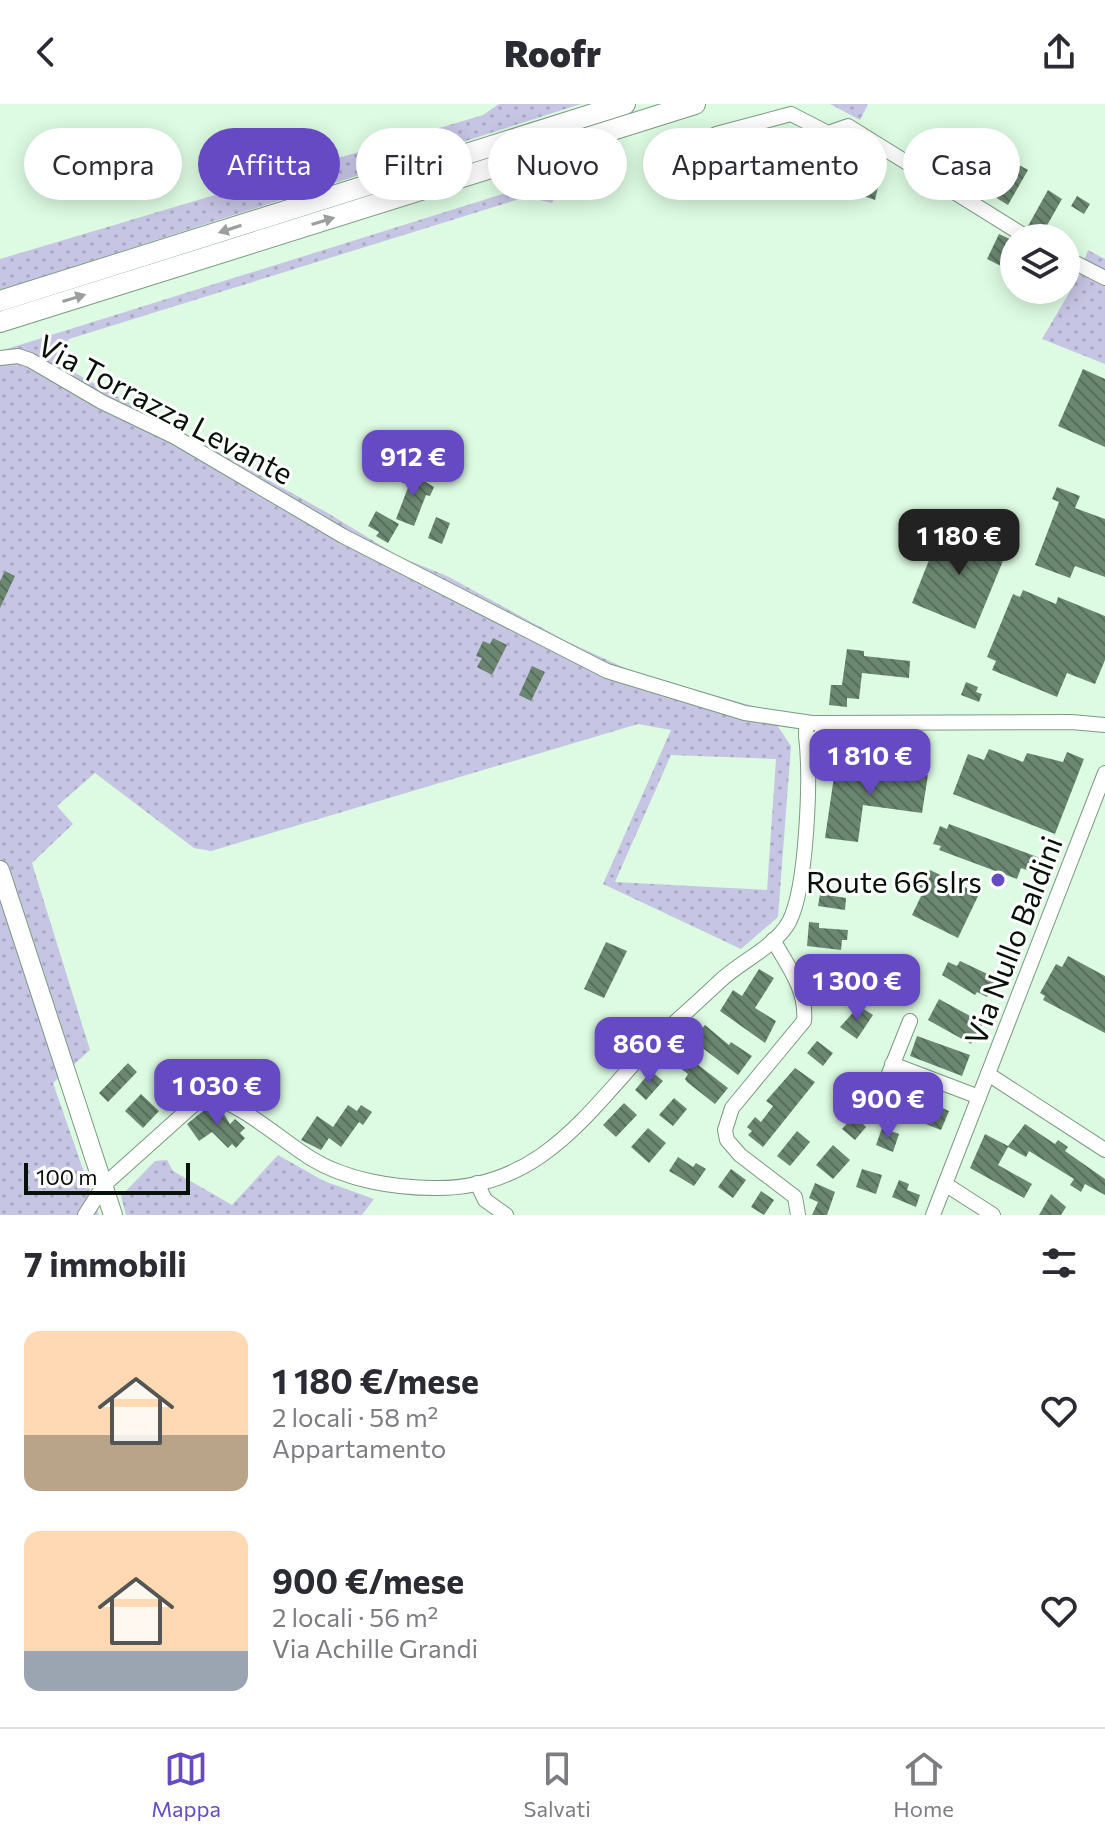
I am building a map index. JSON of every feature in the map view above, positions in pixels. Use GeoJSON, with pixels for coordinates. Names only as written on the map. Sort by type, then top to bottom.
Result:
{"type":"FeatureCollection","features":[{"type":"Feature","properties":{"kind":"highway"},"geometry":{"type":"LineString","coordinates":[[0,301],[625,104]]}},
{"type":"Feature","properties":{"kind":"highway"},"geometry":{"type":"LineString","coordinates":[[0,322],[695,104]]}},
{"type":"Feature","properties":{"kind":"main road"},"geometry":{"type":"LineString","coordinates":[[1,874],[113,1215]]}},
{"type":"Feature","properties":{"kind":"street"},"geometry":{"type":"LineString","coordinates":[[738,128],[791,114],[818,128]]}},
{"type":"Feature","properties":{"kind":"street"},"geometry":{"type":"LineString","coordinates":[[887,150],[1006,224]]}},
{"type":"Feature","properties":{"kind":"street"},"geometry":{"type":"LineString","coordinates":[[1080,265],[1105,278]]}},
{"type":"Feature","properties":{"kind":"street","name":"Via Torrazza Levante"},"geometry":{"type":"LineString","coordinates":[[0,358],[8,355],[30,360],[102,402],[175,437],[343,536],[607,671],[745,713],[787,720],[813,731]]}},
{"type":"Feature","properties":{"kind":"street"},"geometry":{"type":"LineString","coordinates":[[85,1215],[104,1185],[200,1099],[208,1096],[228,1104],[314,1161],[346,1174],[416,1188],[477,1183],[519,1167],[568,1138],[650,1047],[734,968],[773,940],[791,919],[797,900],[813,731],[847,724],[1071,722],[1105,725]]}},
{"type":"Feature","properties":{"kind":"street","name":"Via Nullo Baldini"},"geometry":{"type":"LineString","coordinates":[[933,1215],[1105,773]]}},
{"type":"Feature","properties":{"kind":"street"},"geometry":{"type":"LineString","coordinates":[[773,940],[802,991],[806,1004],[804,1021],[732,1108],[725,1130],[727,1140],[740,1155],[795,1197],[798,1215]]}},
{"type":"Feature","properties":{"kind":"street"},"geometry":{"type":"LineString","coordinates":[[872,1116],[910,1021]]}},
{"type":"Feature","properties":{"kind":"street"},"geometry":{"type":"LineString","coordinates":[[892,1064],[979,1097]]}},
{"type":"Feature","properties":{"kind":"street"},"geometry":{"type":"LineString","coordinates":[[988,1074],[1105,1150]]}},
{"type":"Feature","properties":{"kind":"street"},"geometry":{"type":"LineString","coordinates":[[477,1183],[485,1200],[506,1215]]}},
{"type":"Feature","properties":{"kind":"street"},"geometry":{"type":"LineString","coordinates":[[945,1184],[993,1215]]}},
{"type":"Feature","properties":{"kind":"shaded area"},"geometry":{"type":"Polygon","coordinates":[[[499,104],[581,104],[506,128],[488,128],[488,134],[472,139],[472,128],[439,128],[483,115],[499,104]]]}},
{"type":"Feature","properties":{"kind":"shaded area"},"geometry":{"type":"Polygon","coordinates":[[[830,104],[868,104],[860,120],[830,104]]]}},
{"type":"Feature","properties":{"kind":"shaded area"},"geometry":{"type":"Polygon","coordinates":[[[356,153],[356,176],[340,181],[340,158],[356,153]]]}},
{"type":"Feature","properties":{"kind":"shaded area"},"geometry":{"type":"Polygon","coordinates":[[[488,199],[516,200],[69,339],[59,354],[61,365],[326,512],[400,557],[447,576],[568,642],[636,673],[767,710],[791,746],[778,917],[741,949],[603,884],[671,730],[638,724],[211,851],[194,848],[95,773],[57,806],[73,824],[32,863],[90,1050],[53,1083],[99,1215],[0,1215],[0,351],[488,199]],[[671,755],[615,882],[767,890],[776,759],[671,755]]]}},
{"type":"Feature","properties":{"kind":"shaded area"},"geometry":{"type":"Polygon","coordinates":[[[198,200],[281,200],[0,290],[0,259],[198,200]]]}},
{"type":"Feature","properties":{"kind":"shaded area"},"geometry":{"type":"Polygon","coordinates":[[[1088,250],[1105,259],[1105,364],[1042,339],[1063,304],[1080,304],[1080,273],[1088,250]]]}},
{"type":"Feature","properties":{"kind":"shaded area"},"geometry":{"type":"Polygon","coordinates":[[[278,1155],[324,1181],[374,1199],[362,1215],[126,1215],[121,1196],[155,1161],[167,1160],[173,1171],[232,1205],[278,1155]]]}},
{"type":"Feature","properties":{"kind":"building"},"geometry":{"type":"Polygon","coordinates":[[[1020,165],[1028,170],[1020,184],[1020,165]]]}},
{"type":"Feature","properties":{"kind":"building"},"geometry":{"type":"Polygon","coordinates":[[[1048,190],[1062,199],[1048,224],[1029,224],[1048,190]]]}},
{"type":"Feature","properties":{"kind":"building"},"geometry":{"type":"Polygon","coordinates":[[[1077,196],[1090,204],[1084,214],[1071,206],[1077,196]]]}},
{"type":"Feature","properties":{"kind":"building"},"geometry":{"type":"Polygon","coordinates":[[[999,234],[1000,234],[1000,266],[987,259],[999,234]]]}},
{"type":"Feature","properties":{"kind":"building"},"geometry":{"type":"Polygon","coordinates":[[[1083,369],[1105,379],[1105,447],[1058,426],[1083,369]]]}},
{"type":"Feature","properties":{"kind":"building"},"geometry":{"type":"Polygon","coordinates":[[[405,470],[434,487],[430,496],[426,495],[414,526],[396,519],[409,485],[401,482],[405,470]]]}},
{"type":"Feature","properties":{"kind":"building"},"geometry":{"type":"Polygon","coordinates":[[[1057,487],[1080,496],[1075,508],[1105,519],[1105,577],[1075,566],[1070,578],[1035,565],[1059,502],[1052,499],[1057,487]]]}},
{"type":"Feature","properties":{"kind":"building"},"geometry":{"type":"Polygon","coordinates":[[[376,511],[399,524],[388,543],[376,536],[379,532],[368,526],[376,511]]]}},
{"type":"Feature","properties":{"kind":"building"},"geometry":{"type":"Polygon","coordinates":[[[436,517],[450,523],[442,544],[428,538],[436,517]]]}},
{"type":"Feature","properties":{"kind":"building"},"geometry":{"type":"Polygon","coordinates":[[[943,525],[1007,551],[975,629],[912,603],[943,525]]]}},
{"type":"Feature","properties":{"kind":"building"},"geometry":{"type":"Polygon","coordinates":[[[5,571],[15,576],[0,608],[0,581],[5,571]]]}},
{"type":"Feature","properties":{"kind":"building"},"geometry":{"type":"Polygon","coordinates":[[[1023,590],[1056,604],[1058,597],[1105,616],[1105,660],[1095,684],[1067,673],[1057,697],[992,670],[996,661],[987,657],[1013,594],[1020,597],[1023,590]]]}},
{"type":"Feature","properties":{"kind":"building"},"geometry":{"type":"Polygon","coordinates":[[[493,638],[507,645],[492,675],[477,667],[482,658],[476,656],[483,641],[490,644],[493,638]]]}},
{"type":"Feature","properties":{"kind":"building"},"geometry":{"type":"Polygon","coordinates":[[[847,649],[864,651],[864,656],[910,661],[909,678],[862,673],[859,699],[847,698],[847,707],[829,705],[831,685],[842,685],[847,649]]]}},
{"type":"Feature","properties":{"kind":"building"},"geometry":{"type":"Polygon","coordinates":[[[532,666],[545,672],[531,701],[519,695],[532,666]]]}},
{"type":"Feature","properties":{"kind":"building"},"geometry":{"type":"Polygon","coordinates":[[[966,682],[978,687],[976,692],[982,694],[979,702],[961,695],[966,682]]]}},
{"type":"Feature","properties":{"kind":"building"},"geometry":{"type":"Polygon","coordinates":[[[989,749],[1023,762],[1027,753],[1063,762],[1067,752],[1084,759],[1055,834],[953,794],[968,754],[984,760],[989,749]]]}},
{"type":"Feature","properties":{"kind":"building"},"geometry":{"type":"Polygon","coordinates":[[[836,763],[928,775],[922,813],[863,805],[858,842],[825,838],[836,763]]]}},
{"type":"Feature","properties":{"kind":"building"},"geometry":{"type":"Polygon","coordinates":[[[949,824],[1048,861],[1043,876],[1021,868],[1017,879],[939,850],[941,846],[933,844],[940,826],[947,829],[949,824]]]}},
{"type":"Feature","properties":{"kind":"building"},"geometry":{"type":"Polygon","coordinates":[[[930,870],[979,894],[958,938],[912,915],[922,894],[913,890],[918,879],[924,882],[930,870]]]}},
{"type":"Feature","properties":{"kind":"building"},"geometry":{"type":"Polygon","coordinates":[[[820,894],[846,898],[845,910],[818,906],[820,894]]]}},
{"type":"Feature","properties":{"kind":"building"},"geometry":{"type":"Polygon","coordinates":[[[809,922],[819,923],[819,928],[848,930],[841,950],[807,946],[809,922]]]}},
{"type":"Feature","properties":{"kind":"building"},"geometry":{"type":"Polygon","coordinates":[[[606,942],[627,951],[604,998],[584,989],[606,942]]]}},
{"type":"Feature","properties":{"kind":"building"},"geometry":{"type":"Polygon","coordinates":[[[1068,956],[1105,976],[1105,1033],[1043,1000],[1045,996],[1040,993],[1056,964],[1062,967],[1068,956]]]}},
{"type":"Feature","properties":{"kind":"building"},"geometry":{"type":"Polygon","coordinates":[[[960,961],[996,978],[987,997],[977,992],[975,995],[942,975],[948,962],[957,966],[960,961]]]}},
{"type":"Feature","properties":{"kind":"building"},"geometry":{"type":"Polygon","coordinates":[[[759,969],[774,978],[755,1008],[776,1021],[765,1043],[720,1011],[733,990],[742,996],[759,969]]]}},
{"type":"Feature","properties":{"kind":"building"},"geometry":{"type":"Polygon","coordinates":[[[939,999],[983,1023],[971,1044],[928,1020],[939,999]]]}},
{"type":"Feature","properties":{"kind":"building"},"geometry":{"type":"Polygon","coordinates":[[[859,1006],[873,1015],[857,1039],[840,1027],[859,1006]]]}},
{"type":"Feature","properties":{"kind":"building"},"geometry":{"type":"Polygon","coordinates":[[[705,1025],[729,1045],[731,1042],[752,1056],[738,1075],[692,1040],[705,1025]]]}},
{"type":"Feature","properties":{"kind":"building"},"geometry":{"type":"Polygon","coordinates":[[[917,1036],[970,1055],[962,1076],[910,1056],[917,1036]]]}},
{"type":"Feature","properties":{"kind":"building"},"geometry":{"type":"Polygon","coordinates":[[[817,1041],[833,1053],[823,1066],[807,1053],[817,1041]]]}},
{"type":"Feature","properties":{"kind":"building"},"geometry":{"type":"Polygon","coordinates":[[[675,1047],[728,1088],[715,1104],[687,1082],[688,1074],[667,1058],[675,1047]]]}},
{"type":"Feature","properties":{"kind":"building"},"geometry":{"type":"Polygon","coordinates":[[[128,1063],[137,1072],[108,1102],[99,1093],[128,1063]]]}},
{"type":"Feature","properties":{"kind":"building"},"geometry":{"type":"Polygon","coordinates":[[[795,1068],[815,1082],[763,1147],[748,1135],[752,1131],[747,1127],[755,1117],[761,1122],[773,1106],[766,1101],[795,1068]]]}},
{"type":"Feature","properties":{"kind":"building"},"geometry":{"type":"Polygon","coordinates":[[[651,1071],[663,1081],[646,1100],[635,1090],[651,1071]]]}},
{"type":"Feature","properties":{"kind":"building"},"geometry":{"type":"Polygon","coordinates":[[[898,1090],[913,1097],[905,1117],[889,1111],[898,1090]]]}},
{"type":"Feature","properties":{"kind":"building"},"geometry":{"type":"Polygon","coordinates":[[[141,1094],[159,1111],[143,1128],[125,1111],[141,1094]]]}},
{"type":"Feature","properties":{"kind":"building"},"geometry":{"type":"Polygon","coordinates":[[[674,1098],[687,1109],[673,1126],[659,1115],[674,1098]]]}},
{"type":"Feature","properties":{"kind":"building"},"geometry":{"type":"Polygon","coordinates":[[[624,1103],[637,1115],[616,1137],[603,1125],[624,1103]]]}},
{"type":"Feature","properties":{"kind":"building"},"geometry":{"type":"Polygon","coordinates":[[[931,1103],[949,1111],[941,1130],[923,1123],[931,1103]]]}},
{"type":"Feature","properties":{"kind":"building"},"geometry":{"type":"Polygon","coordinates":[[[348,1105],[357,1111],[361,1105],[372,1112],[363,1125],[359,1122],[341,1147],[329,1138],[321,1150],[301,1140],[317,1116],[333,1127],[348,1105]]]}},
{"type":"Feature","properties":{"kind":"building"},"geometry":{"type":"Polygon","coordinates":[[[208,1107],[222,1111],[230,1124],[235,1119],[245,1128],[240,1133],[245,1138],[236,1148],[232,1144],[228,1148],[212,1132],[199,1141],[187,1124],[208,1107]]]}},
{"type":"Feature","properties":{"kind":"building"},"geometry":{"type":"Polygon","coordinates":[[[854,1116],[866,1127],[855,1140],[842,1129],[854,1116]]]}},
{"type":"Feature","properties":{"kind":"building"},"geometry":{"type":"Polygon","coordinates":[[[1025,1124],[1055,1144],[1058,1140],[1068,1147],[1065,1151],[1105,1179],[1105,1195],[1085,1184],[1081,1192],[1070,1185],[1074,1179],[1029,1151],[1026,1157],[1008,1147],[998,1165],[1032,1184],[1024,1198],[970,1168],[985,1134],[1008,1146],[1025,1124]]]}},
{"type":"Feature","properties":{"kind":"building"},"geometry":{"type":"Polygon","coordinates":[[[648,1128],[666,1143],[649,1163],[631,1147],[648,1128]]]}},
{"type":"Feature","properties":{"kind":"building"},"geometry":{"type":"Polygon","coordinates":[[[882,1128],[899,1134],[893,1152],[876,1145],[882,1128]]]}},
{"type":"Feature","properties":{"kind":"building"},"geometry":{"type":"Polygon","coordinates":[[[797,1131],[810,1142],[790,1166],[777,1156],[797,1131]]]}},
{"type":"Feature","properties":{"kind":"building"},"geometry":{"type":"Polygon","coordinates":[[[833,1145],[850,1160],[833,1179],[816,1165],[833,1145]]]}},
{"type":"Feature","properties":{"kind":"building"},"geometry":{"type":"Polygon","coordinates":[[[678,1157],[693,1167],[696,1163],[706,1169],[694,1186],[669,1171],[678,1157]]]}},
{"type":"Feature","properties":{"kind":"building"},"geometry":{"type":"Polygon","coordinates":[[[731,1169],[746,1180],[733,1198],[718,1187],[731,1169]]]}},
{"type":"Feature","properties":{"kind":"building"},"geometry":{"type":"Polygon","coordinates":[[[862,1169],[882,1175],[876,1194],[856,1187],[862,1169]]]}},
{"type":"Feature","properties":{"kind":"building"},"geometry":{"type":"Polygon","coordinates":[[[899,1180],[909,1184],[907,1190],[920,1195],[916,1207],[892,1197],[899,1180]]]}},
{"type":"Feature","properties":{"kind":"building"},"geometry":{"type":"Polygon","coordinates":[[[815,1183],[835,1192],[827,1215],[812,1215],[818,1202],[809,1198],[815,1183]]]}},
{"type":"Feature","properties":{"kind":"building"},"geometry":{"type":"Polygon","coordinates":[[[761,1191],[774,1200],[764,1215],[751,1207],[761,1191]]]}},
{"type":"Feature","properties":{"kind":"building"},"geometry":{"type":"Polygon","coordinates":[[[1051,1194],[1066,1207],[1061,1215],[1039,1215],[1051,1194]]]}},
{"type":"Feature","properties":{"kind":"place","name":"Route 66 slrs"},"geometry":{"type":"Point","coordinates":[998,880]}}]}
